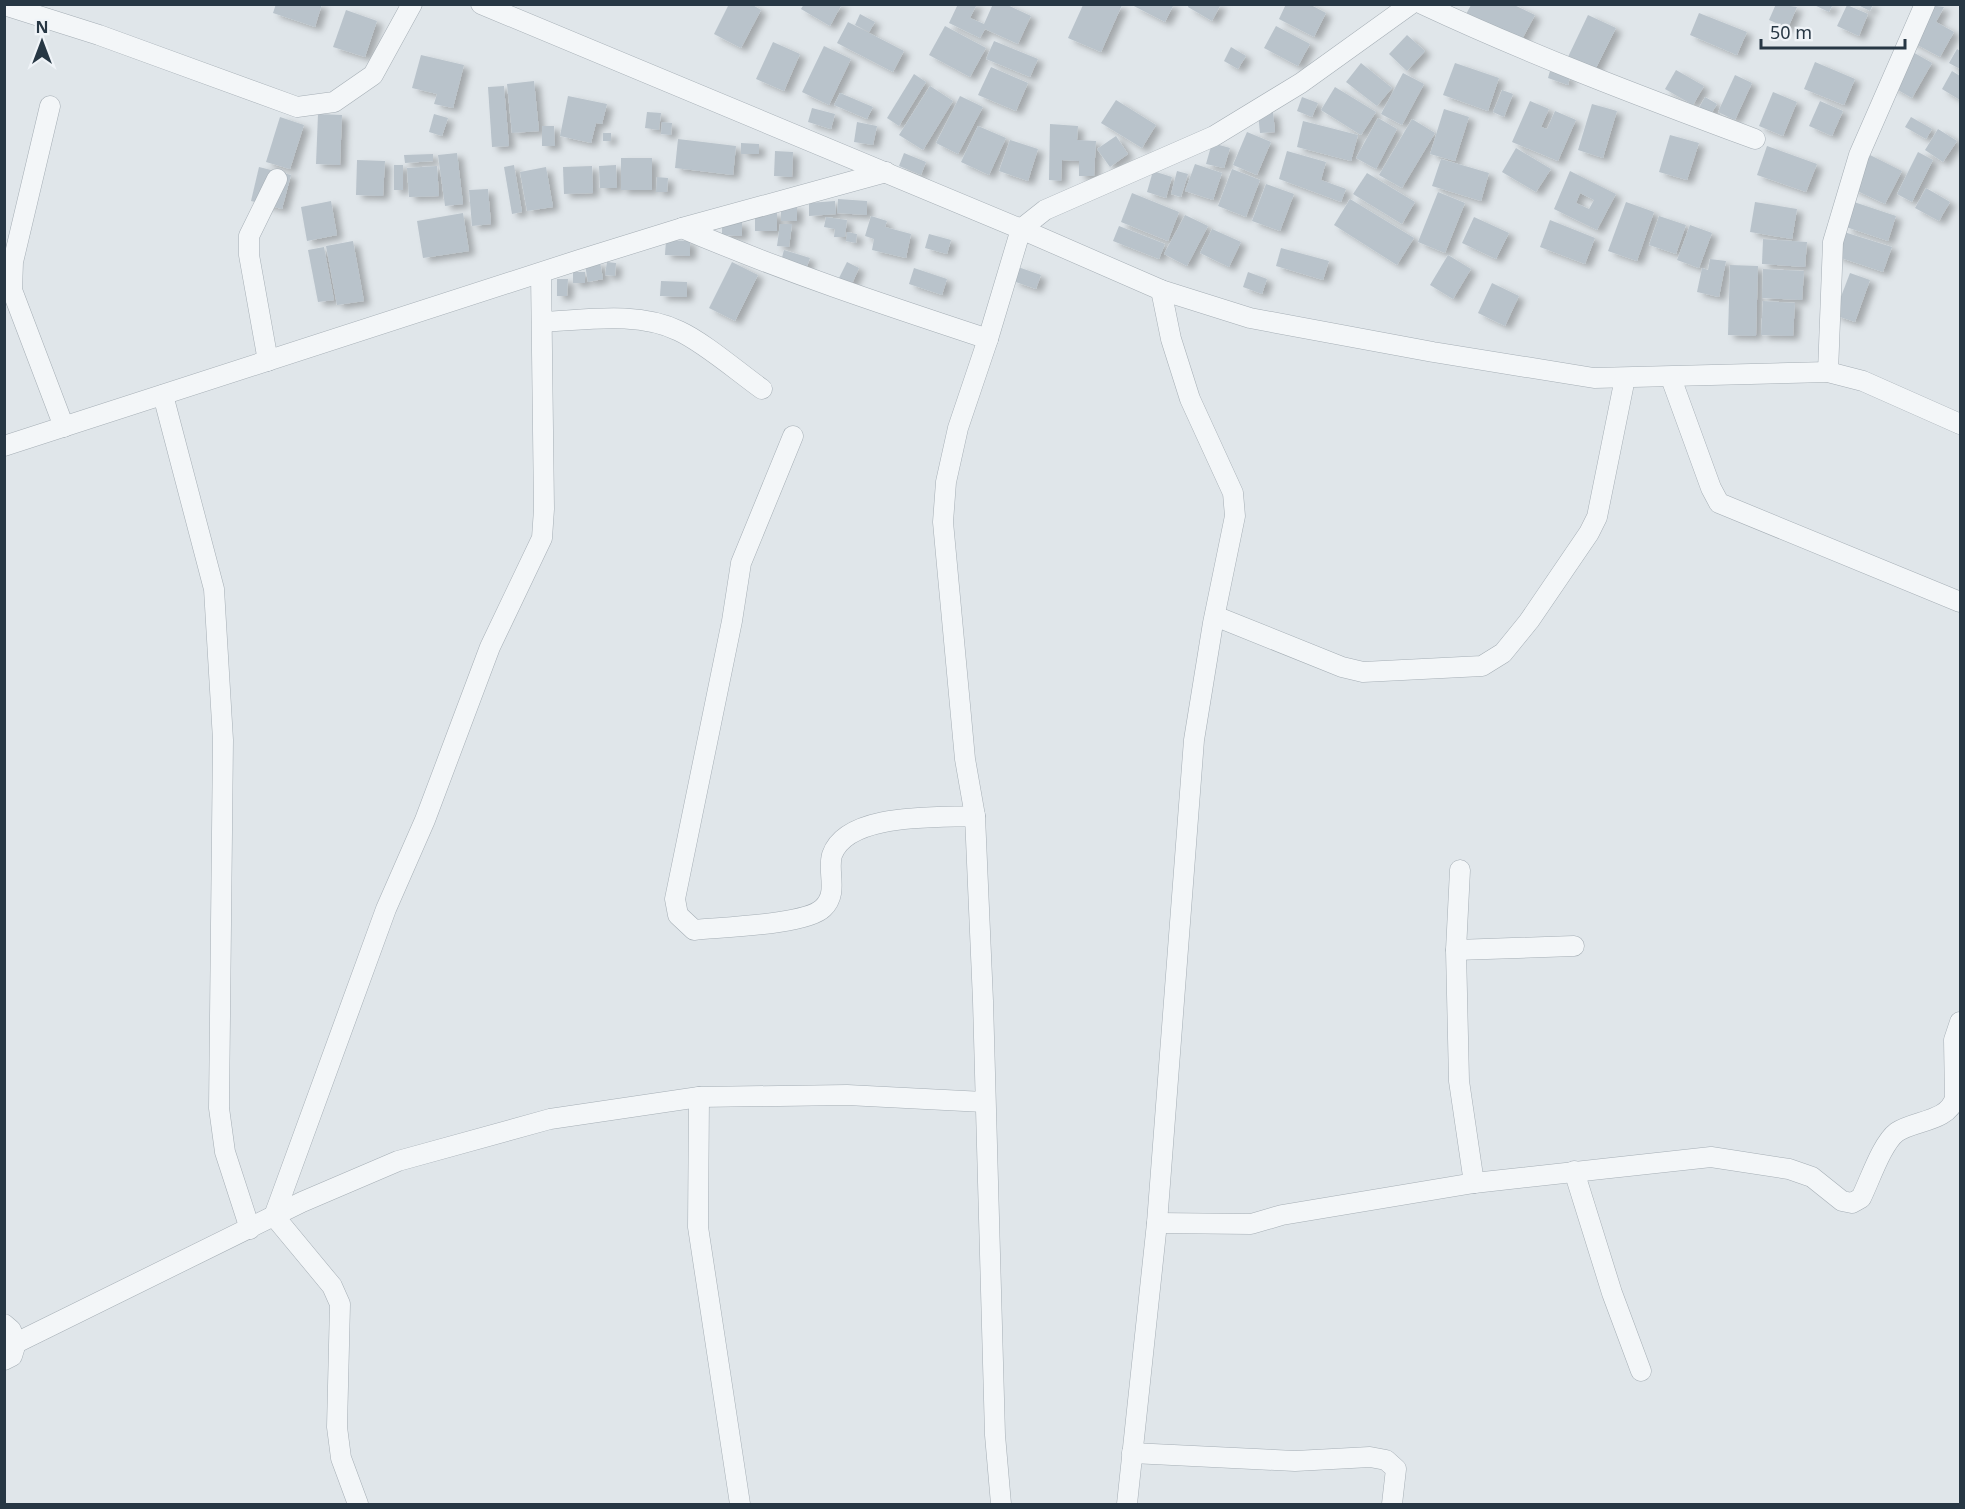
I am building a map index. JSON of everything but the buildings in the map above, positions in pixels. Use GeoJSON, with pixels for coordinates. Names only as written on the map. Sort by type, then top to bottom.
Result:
{"type":"FeatureCollection","features":[{"type":"Feature","properties":{"kind":"street"},"geometry":{"type":"LineString","coordinates":[[4,5],[99,34],[297,107],[334,102],[373,75],[412,4]]}},
{"type":"Feature","properties":{"kind":"street"},"geometry":{"type":"LineString","coordinates":[[481,4],[886,172],[1161,290],[1250,318],[1456,356],[1594,378],[1671,378],[1828,372],[1863,381],[1960,424]]}},
{"type":"Feature","properties":{"kind":"street"},"geometry":{"type":"LineString","coordinates":[[1002,1504],[995,1435],[983,1001],[975,816],[964,747],[943,522],[946,482],[958,428],[1021,229],[1045,210],[1214,136],[1301,83],[1411,4]]}},
{"type":"Feature","properties":{"kind":"street"},"geometry":{"type":"LineString","coordinates":[[1422,4],[1499,40],[1607,84],[1755,139]]}},
{"type":"Feature","properties":{"kind":"street"},"geometry":{"type":"LineString","coordinates":[[1828,372],[1833,242],[1859,155],[1925,4]]}},
{"type":"Feature","properties":{"kind":"street"},"geometry":{"type":"LineString","coordinates":[[50,106],[13,262],[12,290],[64,427]]}},
{"type":"Feature","properties":{"kind":"street"},"geometry":{"type":"LineString","coordinates":[[4,446],[682,228],[886,172]]}},
{"type":"Feature","properties":{"kind":"street"},"geometry":{"type":"LineString","coordinates":[[268,361],[249,255],[249,236],[277,179]]}},
{"type":"Feature","properties":{"kind":"street"},"geometry":{"type":"LineString","coordinates":[[682,228],[737,252],[988,339]]}},
{"type":"Feature","properties":{"kind":"street"},"geometry":{"type":"LineString","coordinates":[[274,1216],[386,909],[425,820],[490,647],[542,538],[544,509],[541,273]]}},
{"type":"Feature","properties":{"kind":"street"},"geometry":{"type":"LineString","coordinates":[[1127,1504],[1157,1223],[1194,740],[1235,516],[1233,493],[1190,399],[1172,339],[1161,290]]}},
{"type":"Feature","properties":{"kind":"street"},"geometry":{"type":"LineString","coordinates":[[542,322],[625,319],[654,322],[680,331],[762,389]]}},
{"type":"Feature","properties":{"kind":"street"},"geometry":{"type":"LineString","coordinates":[[1215,616],[1342,667],[1362,672],[1482,666],[1493,660],[1503,653],[1529,621],[1589,533],[1597,517],[1625,378]]}},
{"type":"Feature","properties":{"kind":"street"},"geometry":{"type":"LineString","coordinates":[[1671,378],[1711,488],[1719,503],[1960,602]]}},
{"type":"Feature","properties":{"kind":"street"},"geometry":{"type":"LineString","coordinates":[[163,395],[214,589],[223,740],[219,1108],[225,1152],[250,1229]]}},
{"type":"Feature","properties":{"kind":"street"},"geometry":{"type":"LineString","coordinates":[[793,436],[741,563],[732,621],[675,899],[678,915],[694,930],[804,919],[823,908],[832,892],[832,856],[840,842],[850,832],[897,819],[975,816]]}},
{"type":"Feature","properties":{"kind":"street"},"geometry":{"type":"LineString","coordinates":[[1460,870],[1456,950],[1459,1081],[1474,1183]]}},
{"type":"Feature","properties":{"kind":"street"},"geometry":{"type":"LineString","coordinates":[[1456,950],[1574,946]]}},
{"type":"Feature","properties":{"kind":"street"},"geometry":{"type":"LineString","coordinates":[[1157,1223],[1251,1224],[1282,1215],[1474,1183],[1711,1157],[1789,1169],[1812,1177],[1842,1201],[1852,1203],[1861,1198],[1894,1136],[1952,1107],[1955,1098],[1954,1040],[1960,1022]]}},
{"type":"Feature","properties":{"kind":"street"},"geometry":{"type":"LineString","coordinates":[[16,1343],[274,1216],[398,1161],[550,1119],[699,1097],[847,1095],[984,1102]]}},
{"type":"Feature","properties":{"kind":"street"},"geometry":{"type":"LineString","coordinates":[[699,1097],[698,1227],[740,1504]]}},
{"type":"Feature","properties":{"kind":"street"},"geometry":{"type":"LineString","coordinates":[[1575,1172],[1612,1293],[1641,1371]]}},
{"type":"Feature","properties":{"kind":"street"},"geometry":{"type":"LineString","coordinates":[[274,1216],[332,1286],[340,1304],[337,1427],[341,1458],[358,1504]]}},
{"type":"Feature","properties":{"kind":"street"},"geometry":{"type":"LineString","coordinates":[[4,1324],[11,1330],[16,1343],[12,1356],[4,1360]]}},
{"type":"Feature","properties":{"kind":"street"},"geometry":{"type":"LineString","coordinates":[[1132,1453],[1295,1461],[1370,1457],[1386,1460],[1395,1469],[1392,1504]]}}]}
